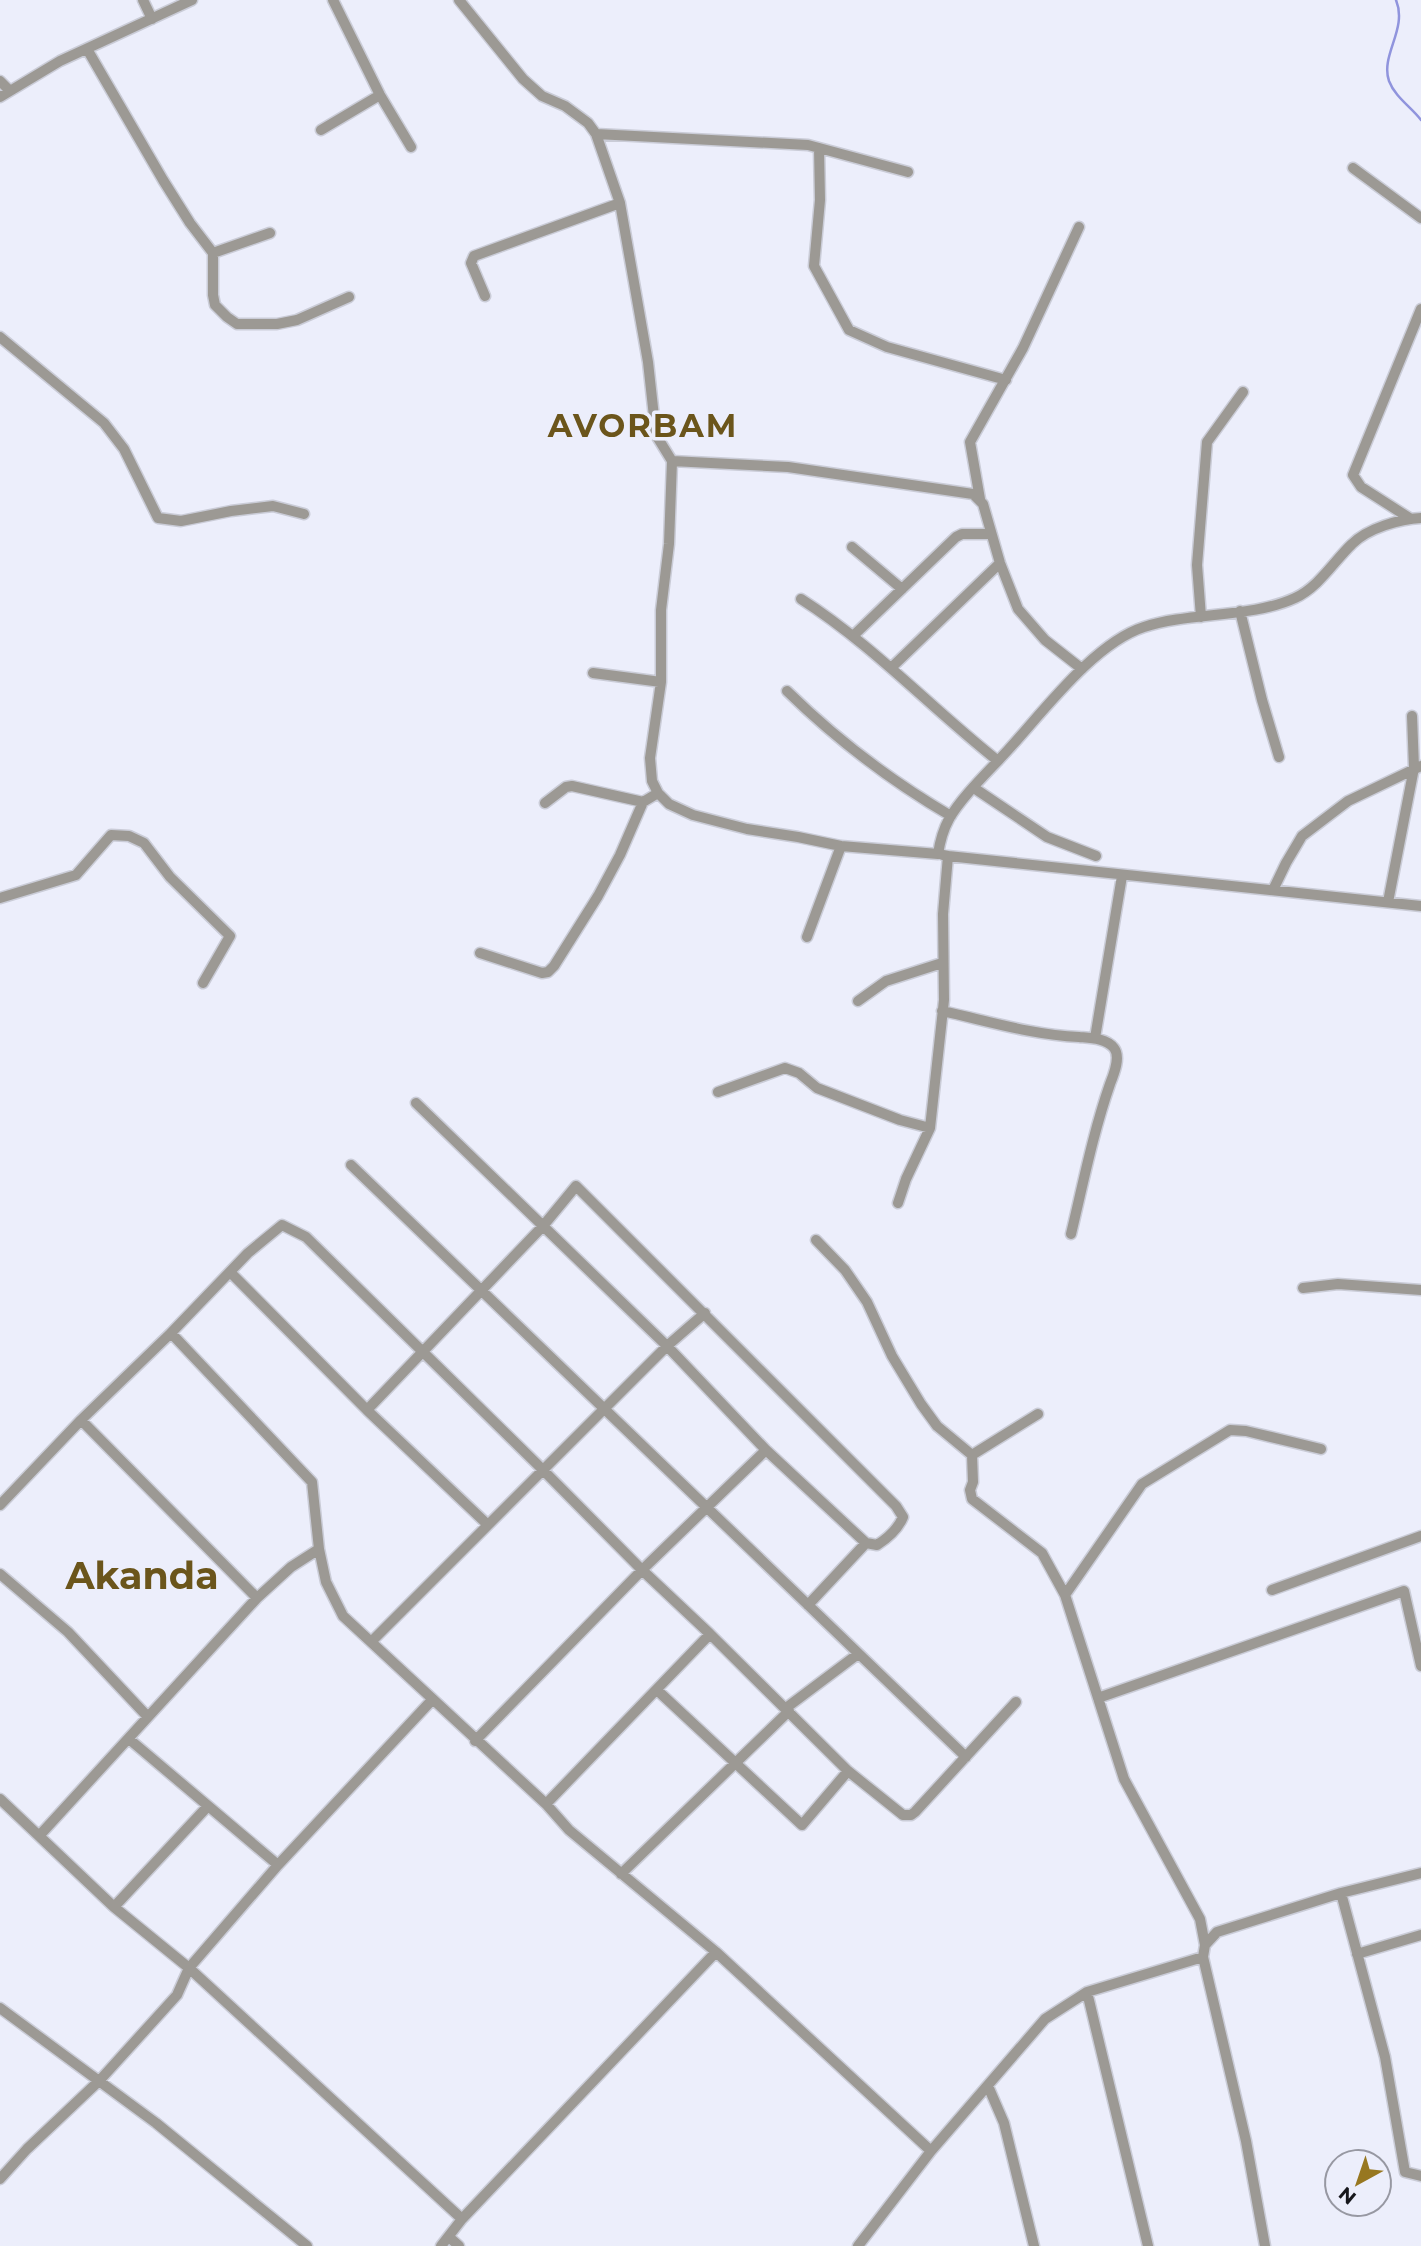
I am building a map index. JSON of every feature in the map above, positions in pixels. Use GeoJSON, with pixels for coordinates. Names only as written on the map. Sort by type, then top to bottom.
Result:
{"type":"FeatureCollection","features":[{"type":"Feature","properties":{"kind":"street"},"geometry":{"type":"LineString","coordinates":[[143,0],[152,19]]}},
{"type":"Feature","properties":{"kind":"street"},"geometry":{"type":"LineString","coordinates":[[0,97],[87,49],[192,0]]}},
{"type":"Feature","properties":{"kind":"street"},"geometry":{"type":"LineString","coordinates":[[333,0],[380,95],[411,147]]}},
{"type":"Feature","properties":{"kind":"street"},"geometry":{"type":"LineString","coordinates":[[459,0],[523,79],[542,96],[565,106],[588,123],[596,134],[620,203],[646,349],[656,435],[672,460],[670,544],[661,610],[661,682],[650,758],[652,781],[658,793],[669,804],[717,822],[841,846],[1421,906]]}},
{"type":"Feature","properties":{"kind":"street"},"geometry":{"type":"LineString","coordinates":[[87,49],[163,180],[213,253],[215,305],[226,317],[237,324],[257,326],[298,320],[349,297]]}},
{"type":"Feature","properties":{"kind":"street"},"geometry":{"type":"LineString","coordinates":[[0,80],[9,90]]}},
{"type":"Feature","properties":{"kind":"street"},"geometry":{"type":"LineString","coordinates":[[321,130],[380,95]]}},
{"type":"Feature","properties":{"kind":"street"},"geometry":{"type":"LineString","coordinates":[[596,134],[808,145],[908,172]]}},
{"type":"Feature","properties":{"kind":"street"},"geometry":{"type":"LineString","coordinates":[[819,148],[820,200],[814,267],[849,330],[887,347],[1006,380]]}},
{"type":"Feature","properties":{"kind":"street"},"geometry":{"type":"LineString","coordinates":[[1353,167],[1421,218]]}},
{"type":"Feature","properties":{"kind":"street"},"geometry":{"type":"LineString","coordinates":[[485,296],[471,263],[474,256],[620,203]]}},
{"type":"Feature","properties":{"kind":"street"},"geometry":{"type":"LineString","coordinates":[[1079,227],[1023,348],[970,442],[980,499],[1018,609],[1028,624],[1045,640],[1082,669]]}},
{"type":"Feature","properties":{"kind":"street"},"geometry":{"type":"LineString","coordinates":[[213,253],[270,233]]}},
{"type":"Feature","properties":{"kind":"street"},"geometry":{"type":"LineString","coordinates":[[1416,518],[1361,487],[1353,475],[1421,309]]}},
{"type":"Feature","properties":{"kind":"street"},"geometry":{"type":"LineString","coordinates":[[0,337],[104,423],[124,449],[158,518],[181,521],[273,506],[304,514]]}},
{"type":"Feature","properties":{"kind":"street"},"geometry":{"type":"LineString","coordinates":[[1200,617],[1197,565],[1207,442],[1242,392]]}},
{"type":"Feature","properties":{"kind":"street"},"geometry":{"type":"LineString","coordinates":[[672,460],[788,467],[973,494],[980,499]]}},
{"type":"Feature","properties":{"kind":"street"},"geometry":{"type":"LineString","coordinates":[[898,1203],[930,1128],[944,1000],[943,855],[940,840],[951,816],[1082,669],[1117,642],[1144,627],[1294,599],[1315,584],[1354,542],[1376,530],[1416,518]]}},
{"type":"Feature","properties":{"kind":"street"},"geometry":{"type":"LineString","coordinates":[[853,636],[956,537],[962,534],[991,534]]}},
{"type":"Feature","properties":{"kind":"street"},"geometry":{"type":"LineString","coordinates":[[852,547],[902,589]]}},
{"type":"Feature","properties":{"kind":"street"},"geometry":{"type":"LineString","coordinates":[[891,668],[1000,563]]}},
{"type":"Feature","properties":{"kind":"street"},"geometry":{"type":"LineString","coordinates":[[801,599],[853,636],[998,761]]}},
{"type":"Feature","properties":{"kind":"street"},"geometry":{"type":"LineString","coordinates":[[1240,611],[1279,757]]}},
{"type":"Feature","properties":{"kind":"street"},"geometry":{"type":"LineString","coordinates":[[593,673],[661,682]]}},
{"type":"Feature","properties":{"kind":"street"},"geometry":{"type":"LineString","coordinates":[[787,691],[901,787],[951,816]]}},
{"type":"Feature","properties":{"kind":"street"},"geometry":{"type":"LineString","coordinates":[[1388,902],[1418,767],[1412,716]]}},
{"type":"Feature","properties":{"kind":"street"},"geometry":{"type":"LineString","coordinates":[[1273,890],[1302,836],[1348,801],[1418,767]]}},
{"type":"Feature","properties":{"kind":"street"},"geometry":{"type":"LineString","coordinates":[[545,803],[566,787],[572,786],[643,802]]}},
{"type":"Feature","properties":{"kind":"street"},"geometry":{"type":"LineString","coordinates":[[974,788],[1047,837],[1096,856]]}},
{"type":"Feature","properties":{"kind":"street"},"geometry":{"type":"LineString","coordinates":[[480,953],[542,973],[554,967],[598,896],[620,855],[643,802],[658,793]]}},
{"type":"Feature","properties":{"kind":"street"},"geometry":{"type":"LineString","coordinates":[[0,898],[76,875],[111,835],[130,836],[144,843],[170,877],[230,936],[203,983]]}},
{"type":"Feature","properties":{"kind":"street"},"geometry":{"type":"LineString","coordinates":[[807,937],[841,846]]}},
{"type":"Feature","properties":{"kind":"street"},"geometry":{"type":"LineString","coordinates":[[1095,1038],[1122,876]]}},
{"type":"Feature","properties":{"kind":"street"},"geometry":{"type":"LineString","coordinates":[[858,1001],[886,981],[942,963]]}},
{"type":"Feature","properties":{"kind":"street"},"geometry":{"type":"LineString","coordinates":[[942,1012],[1029,1032],[1095,1038],[1112,1045],[1117,1056],[1098,1118],[1071,1234]]}},
{"type":"Feature","properties":{"kind":"street"},"geometry":{"type":"LineString","coordinates":[[718,1092],[785,1068],[792,1069],[817,1088],[900,1120],[930,1128]]}},
{"type":"Feature","properties":{"kind":"street"},"geometry":{"type":"LineString","coordinates":[[367,1410],[543,1226],[576,1186],[896,1506],[903,1517],[900,1525],[877,1545],[866,1543],[766,1450],[667,1346],[543,1226],[416,1103]]}},
{"type":"Feature","properties":{"kind":"street"},"geometry":{"type":"LineString","coordinates":[[351,1165],[966,1757]]}},
{"type":"Feature","properties":{"kind":"street"},"geometry":{"type":"LineString","coordinates":[[0,1505],[80,1420],[171,1334],[263,1240],[282,1225],[306,1237],[848,1771],[903,1815],[911,1815],[1016,1702]]}},
{"type":"Feature","properties":{"kind":"street"},"geometry":{"type":"LineString","coordinates":[[816,1240],[845,1270],[867,1302],[892,1356],[921,1404],[937,1426],[971,1455],[972,1499],[1042,1553],[1065,1595],[1124,1779],[1200,1919],[1205,1945],[1203,1957],[1246,2141],[1265,2246]]}},
{"type":"Feature","properties":{"kind":"street"},"geometry":{"type":"LineString","coordinates":[[230,1272],[367,1410],[487,1524]]}},
{"type":"Feature","properties":{"kind":"street"},"geometry":{"type":"LineString","coordinates":[[1303,1288],[1338,1284],[1421,1290]]}},
{"type":"Feature","properties":{"kind":"street"},"geometry":{"type":"LineString","coordinates":[[372,1641],[542,1469],[667,1346],[705,1313]]}},
{"type":"Feature","properties":{"kind":"street"},"geometry":{"type":"LineString","coordinates":[[171,1334],[312,1482],[319,1549],[326,1581],[343,1616],[546,1804],[569,1829],[716,1952],[931,2151]]}},
{"type":"Feature","properties":{"kind":"street"},"geometry":{"type":"LineString","coordinates":[[971,1455],[1038,1414]]}},
{"type":"Feature","properties":{"kind":"street"},"geometry":{"type":"LineString","coordinates":[[80,1420],[257,1598]]}},
{"type":"Feature","properties":{"kind":"street"},"geometry":{"type":"LineString","coordinates":[[1065,1595],[1142,1483],[1230,1430],[1246,1431],[1321,1449]]}},
{"type":"Feature","properties":{"kind":"street"},"geometry":{"type":"LineString","coordinates":[[475,1741],[642,1570],[766,1450]]}},
{"type":"Feature","properties":{"kind":"street"},"geometry":{"type":"LineString","coordinates":[[1272,1590],[1421,1536]]}},
{"type":"Feature","properties":{"kind":"street"},"geometry":{"type":"LineString","coordinates":[[808,1605],[866,1543]]}},
{"type":"Feature","properties":{"kind":"street"},"geometry":{"type":"LineString","coordinates":[[38,1836],[257,1598],[291,1567],[319,1549]]}},
{"type":"Feature","properties":{"kind":"street"},"geometry":{"type":"LineString","coordinates":[[0,1574],[68,1632],[147,1716]]}},
{"type":"Feature","properties":{"kind":"street"},"geometry":{"type":"LineString","coordinates":[[1098,1698],[1404,1591],[1421,1666]]}},
{"type":"Feature","properties":{"kind":"street"},"geometry":{"type":"LineString","coordinates":[[546,1804],[710,1634]]}},
{"type":"Feature","properties":{"kind":"street"},"geometry":{"type":"LineString","coordinates":[[621,1874],[788,1709],[859,1654]]}},
{"type":"Feature","properties":{"kind":"street"},"geometry":{"type":"LineString","coordinates":[[657,1690],[802,1825],[848,1771]]}},
{"type":"Feature","properties":{"kind":"street"},"geometry":{"type":"LineString","coordinates":[[0,2179],[27,2148],[100,2080],[177,1995],[189,1968],[278,1865],[432,1700]]}},
{"type":"Feature","properties":{"kind":"street"},"geometry":{"type":"LineString","coordinates":[[129,1739],[278,1865]]}},
{"type":"Feature","properties":{"kind":"street"},"geometry":{"type":"LineString","coordinates":[[0,1799],[114,1907],[189,1968],[462,2219]]}},
{"type":"Feature","properties":{"kind":"street"},"geometry":{"type":"LineString","coordinates":[[114,1907],[208,1806]]}},
{"type":"Feature","properties":{"kind":"street"},"geometry":{"type":"LineString","coordinates":[[1205,1945],[1217,1932],[1341,1893],[1421,1873]]}},
{"type":"Feature","properties":{"kind":"street"},"geometry":{"type":"LineString","coordinates":[[1341,1893],[1385,2057],[1405,2172],[1421,2176]]}},
{"type":"Feature","properties":{"kind":"street"},"geometry":{"type":"LineString","coordinates":[[1200,1919],[1217,1932]]}},
{"type":"Feature","properties":{"kind":"street"},"geometry":{"type":"LineString","coordinates":[[1357,1954],[1421,1935]]}},
{"type":"Feature","properties":{"kind":"street"},"geometry":{"type":"LineString","coordinates":[[441,2246],[462,2219],[716,1952]]}},
{"type":"Feature","properties":{"kind":"street"},"geometry":{"type":"LineString","coordinates":[[858,2246],[931,2151],[1045,2019],[1087,1992],[1203,1957]]}},
{"type":"Feature","properties":{"kind":"street"},"geometry":{"type":"LineString","coordinates":[[1087,1992],[1149,2246]]}},
{"type":"Feature","properties":{"kind":"street"},"geometry":{"type":"LineString","coordinates":[[0,2008],[100,2080],[307,2246]]}},
{"type":"Feature","properties":{"kind":"street"},"geometry":{"type":"LineString","coordinates":[[988,2086],[1004,2123],[1034,2246]]}},
{"type":"Feature","properties":{"kind":"street"},"geometry":{"type":"LineString","coordinates":[[449,2237],[459,2246]]}},
{"type":"Feature","properties":{"kind":"waterway"},"geometry":{"type":"LineString","coordinates":[[1396,0],[1399,21],[1388,61],[1389,81],[1399,97],[1421,120]]}},
{"type":"Feature","properties":{"kind":"district","name":"AVORBAM"},"geometry":{"type":"Point","coordinates":[643,426]}},
{"type":"Feature","properties":{"kind":"district","name":"Akanda"},"geometry":{"type":"Point","coordinates":[142,1576]}}]}
